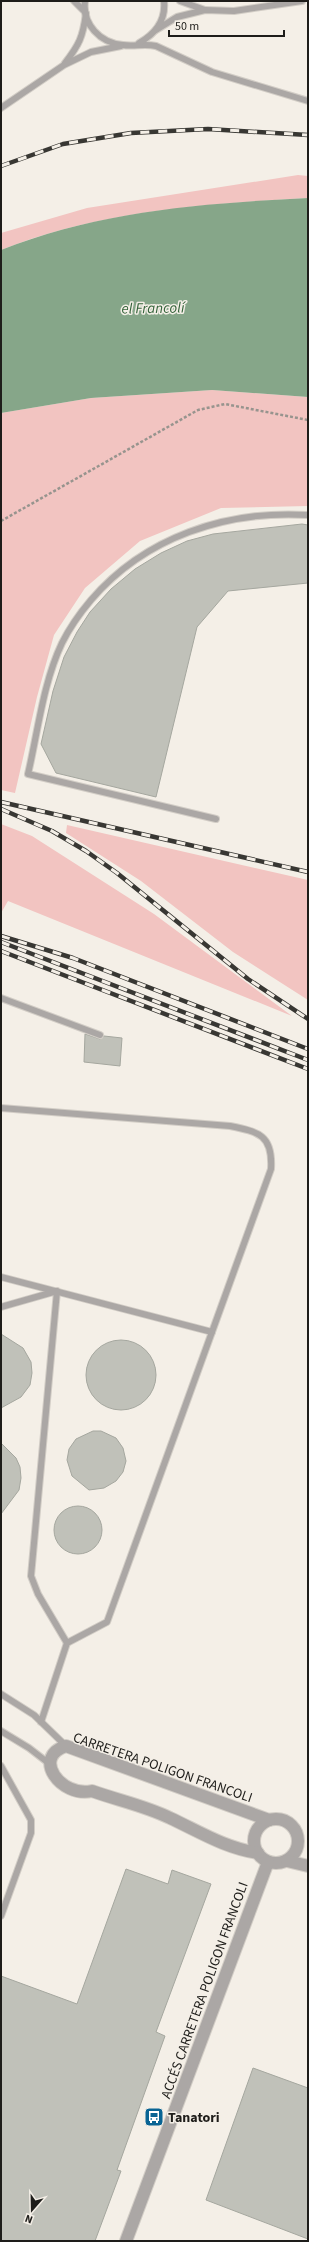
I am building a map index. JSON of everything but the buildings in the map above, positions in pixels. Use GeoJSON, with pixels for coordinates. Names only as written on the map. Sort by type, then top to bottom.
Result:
{"type":"FeatureCollection","features":[{"type":"Feature","properties":{"kind":"street","name":"CARRETERA POLIGON FRANCOLI"},"geometry":{"type":"LineString","coordinates":[[51,1766],[52,1757],[58,1749],[66,1746],[269,1820]]}},
{"type":"Feature","properties":{"kind":"street"},"geometry":{"type":"LineString","coordinates":[[51,1766],[53,1775],[69,1790],[83,1793],[92,1791],[170,1817],[199,1834],[238,1850],[258,1854],[268,1862],[276,1864],[287,1861],[308,1866]]}},
{"type":"Feature","properties":{"kind":"street"},"geometry":{"type":"LineString","coordinates":[[258,1854],[254,1842],[255,1834],[262,1824],[269,1820],[282,1820],[308,1833]]}},
{"type":"Feature","properties":{"kind":"street"},"geometry":{"type":"LineString","coordinates":[[287,1861],[294,1854],[298,1845],[298,1835],[294,1827]]}},
{"type":"Feature","properties":{"kind":"street","name":"ACCÉS CARRETERA POLIGON FRANCOLI"},"geometry":{"type":"LineString","coordinates":[[126,2241],[268,1862]]}},
{"type":"Feature","properties":{"kind":"lane"},"geometry":{"type":"LineString","coordinates":[[74,1],[86,13],[90,26],[99,36],[111,43],[124,46]]}},
{"type":"Feature","properties":{"kind":"lane"},"geometry":{"type":"LineString","coordinates":[[64,65],[77,48],[84,35],[86,13],[85,1]]}},
{"type":"Feature","properties":{"kind":"lane"},"geometry":{"type":"LineString","coordinates":[[137,44],[149,38],[156,30],[164,15],[164,1]]}},
{"type":"Feature","properties":{"kind":"lane"},"geometry":{"type":"LineString","coordinates":[[180,1],[205,10]]}},
{"type":"Feature","properties":{"kind":"lane"},"geometry":{"type":"LineString","coordinates":[[156,30],[177,17],[205,10],[234,11],[302,1]]}},
{"type":"Feature","properties":{"kind":"lane"},"geometry":{"type":"LineString","coordinates":[[1,108],[64,65],[91,52],[137,44],[156,46],[212,72],[308,101]]}},
{"type":"Feature","properties":{"kind":"lane"},"geometry":{"type":"LineString","coordinates":[[216,819],[28,774],[52,668],[63,642],[78,616],[100,590],[146,552],[179,535],[216,522],[256,516],[308,515]]}},
{"type":"Feature","properties":{"kind":"lane"},"geometry":{"type":"LineString","coordinates":[[1,998],[100,1035]]}},
{"type":"Feature","properties":{"kind":"lane"},"geometry":{"type":"LineString","coordinates":[[1,1108],[230,1126],[256,1132],[267,1141],[272,1155],[271,1169],[107,1622],[67,1643],[41,1722]]}},
{"type":"Feature","properties":{"kind":"lane"},"geometry":{"type":"LineString","coordinates":[[1,1277],[212,1332]]}},
{"type":"Feature","properties":{"kind":"lane"},"geometry":{"type":"LineString","coordinates":[[1,1307],[56,1291]]}},
{"type":"Feature","properties":{"kind":"lane"},"geometry":{"type":"LineString","coordinates":[[56,1291],[31,1576],[38,1594],[67,1643]]}},
{"type":"Feature","properties":{"kind":"lane"},"geometry":{"type":"LineString","coordinates":[[1,1694],[41,1722],[66,1746]]}},
{"type":"Feature","properties":{"kind":"lane"},"geometry":{"type":"LineString","coordinates":[[1,1731],[29,1748],[51,1766]]}},
{"type":"Feature","properties":{"kind":"lane"},"geometry":{"type":"LineString","coordinates":[[1,1766],[31,1820],[31,1833],[1,1916]]}},
{"type":"Feature","properties":{"kind":"path"},"geometry":{"type":"LineString","coordinates":[[1,521],[198,410],[225,404],[308,420]]}},
{"type":"Feature","properties":{"kind":"shaded area"},"geometry":{"type":"Polygon","coordinates":[[[298,175],[308,176],[308,198],[191,207],[114,218],[75,226],[1,250],[1,233],[87,208],[298,175]]]}},
{"type":"Feature","properties":{"kind":"shaded area"},"geometry":{"type":"Polygon","coordinates":[[[212,390],[308,397],[308,506],[221,508],[140,541],[85,588],[54,635],[37,697],[15,793],[1,790],[1,413],[91,398],[212,390]]]}},
{"type":"Feature","properties":{"kind":"shaded area"},"geometry":{"type":"Polygon","coordinates":[[[1,824],[32,836],[154,914],[292,1016],[8,901],[1,913],[1,824]]]}},
{"type":"Feature","properties":{"kind":"shaded area"},"geometry":{"type":"Polygon","coordinates":[[[67,825],[308,880],[308,1000],[233,952],[141,881],[66,833],[67,825]]]}},
{"type":"Feature","properties":{"kind":"water","name":"el Francolí"},"geometry":{"type":"Polygon","coordinates":[[[308,198],[308,397],[212,390],[91,398],[1,413],[1,250],[75,226],[152,211],[191,206],[308,198]]]}},
{"type":"Feature","properties":{"kind":"railway"},"geometry":{"type":"LineString","coordinates":[[1,166],[63,144],[131,133],[208,129],[308,135]]}},
{"type":"Feature","properties":{"kind":"railway"},"geometry":{"type":"LineString","coordinates":[[1,802],[308,872]]}},
{"type":"Feature","properties":{"kind":"railway"},"geometry":{"type":"LineString","coordinates":[[1,809],[52,831],[86,851],[117,873],[248,979],[308,1019]]}},
{"type":"Feature","properties":{"kind":"railway"},"geometry":{"type":"LineString","coordinates":[[1,936],[73,958],[308,1049]]}},
{"type":"Feature","properties":{"kind":"railway"},"geometry":{"type":"LineString","coordinates":[[1,942],[308,1060]]}},
{"type":"Feature","properties":{"kind":"railway"},"geometry":{"type":"LineString","coordinates":[[1,951],[308,1069]]}},
{"type":"Feature","properties":{"kind":"place","name":"Tanatori"},"geometry":{"type":"Point","coordinates":[154,2117]}}]}
